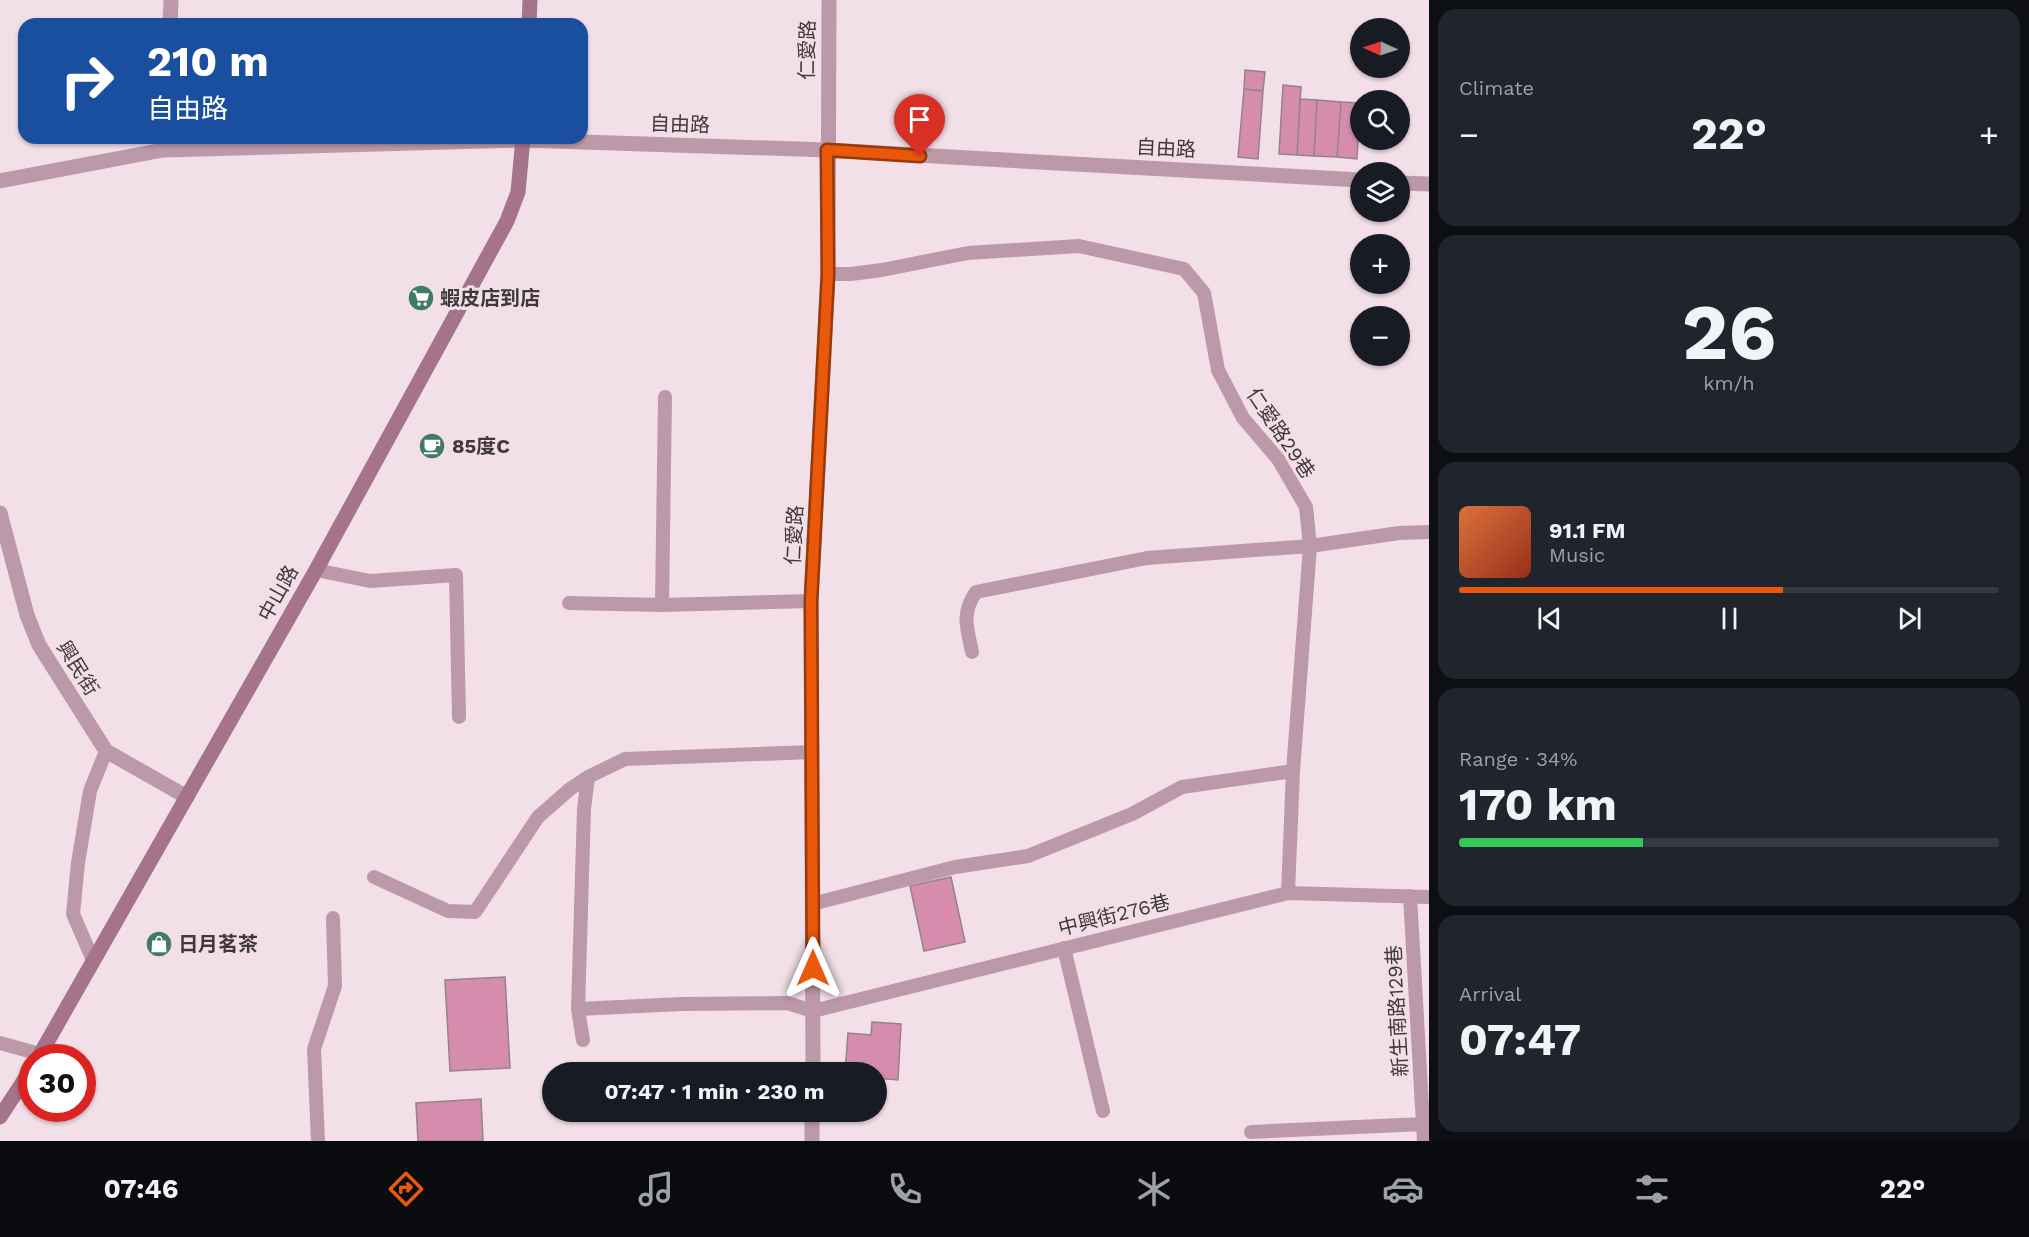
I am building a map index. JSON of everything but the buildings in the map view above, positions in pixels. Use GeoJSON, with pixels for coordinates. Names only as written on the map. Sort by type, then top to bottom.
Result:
{"type":"FeatureCollection","features":[{"type":"Feature","properties":{"kind":"main road"},"geometry":{"type":"LineString","coordinates":[[529,18],[530,0]]}},
{"type":"Feature","properties":{"kind":"main road","name":"中山路"},"geometry":{"type":"LineString","coordinates":[[46,1044],[316,570],[507,221],[518,192],[523,144]]}},
{"type":"Feature","properties":{"kind":"main road"},"geometry":{"type":"LineString","coordinates":[[0,1118],[18,1090]]}},
{"type":"Feature","properties":{"kind":"street"},"geometry":{"type":"LineString","coordinates":[[170,18],[171,0]]}},
{"type":"Feature","properties":{"kind":"street","name":"仁愛路"},"geometry":{"type":"LineString","coordinates":[[813,1062],[811,601],[828,274],[829,0]]}},
{"type":"Feature","properties":{"kind":"street","name":"自由路"},"geometry":{"type":"LineString","coordinates":[[588,141],[827,150],[1350,179]]}},
{"type":"Feature","properties":{"kind":"street","name":"自由路"},"geometry":{"type":"LineString","coordinates":[[0,181],[164,144]]}},
{"type":"Feature","properties":{"kind":"street"},"geometry":{"type":"LineString","coordinates":[[1410,183],[1429,184]]}},
{"type":"Feature","properties":{"kind":"street","name":"興民街"},"geometry":{"type":"LineString","coordinates":[[1,521],[27,615],[39,645],[106,751],[187,796]]}},
{"type":"Feature","properties":{"kind":"street"},"geometry":{"type":"LineString","coordinates":[[812,1122],[812,1141]]}},
{"type":"Feature","properties":{"kind":"lane","name":"仁愛路29巷"},"geometry":{"type":"LineString","coordinates":[[828,274],[882,270],[969,253],[1079,246],[1184,269],[1204,293],[1218,370],[1243,418],[1278,459],[1305,507],[1310,546],[1293,771],[1288,893]]}},
{"type":"Feature","properties":{"kind":"lane"},"geometry":{"type":"LineString","coordinates":[[662,605],[665,397]]}},
{"type":"Feature","properties":{"kind":"lane"},"geometry":{"type":"LineString","coordinates":[[972,652],[965,621],[968,602],[976,592],[1147,558],[1310,546],[1399,532],[1429,532]]}},
{"type":"Feature","properties":{"kind":"lane"},"geometry":{"type":"LineString","coordinates":[[316,570],[370,580],[456,575],[459,717]]}},
{"type":"Feature","properties":{"kind":"lane"},"geometry":{"type":"LineString","coordinates":[[569,603],[662,605],[811,601]]}},
{"type":"Feature","properties":{"kind":"lane"},"geometry":{"type":"LineString","coordinates":[[93,960],[73,914],[78,863],[90,791],[106,751]]}},
{"type":"Feature","properties":{"kind":"lane"},"geometry":{"type":"LineString","coordinates":[[374,877],[448,910],[475,912],[538,817],[570,789],[588,777],[625,759],[812,752]]}},
{"type":"Feature","properties":{"kind":"lane"},"geometry":{"type":"LineString","coordinates":[[812,904],[955,867],[1028,856],[1132,814],[1182,788],[1293,771]]}},
{"type":"Feature","properties":{"kind":"lane"},"geometry":{"type":"LineString","coordinates":[[582,1040],[578,1009],[584,809],[588,777]]}},
{"type":"Feature","properties":{"kind":"lane","name":"中興街276巷"},"geometry":{"type":"LineString","coordinates":[[813,1011],[1288,893],[1429,897]]}},
{"type":"Feature","properties":{"kind":"lane","name":"新生南路129巷"},"geometry":{"type":"LineString","coordinates":[[1410,896],[1424,1141]]}},
{"type":"Feature","properties":{"kind":"lane"},"geometry":{"type":"LineString","coordinates":[[318,1141],[314,1049],[335,986],[333,918]]}},
{"type":"Feature","properties":{"kind":"lane"},"geometry":{"type":"LineString","coordinates":[[1064,948],[1104,1111]]}},
{"type":"Feature","properties":{"kind":"lane"},"geometry":{"type":"LineString","coordinates":[[578,1009],[682,1004],[787,1003],[813,1011]]}},
{"type":"Feature","properties":{"kind":"lane"},"geometry":{"type":"LineString","coordinates":[[0,1042],[18,1048]]}},
{"type":"Feature","properties":{"kind":"lane"},"geometry":{"type":"LineString","coordinates":[[1251,1132],[1423,1124]]}},
{"type":"Feature","properties":{"kind":"place","name":"蝦皮店到店"},"geometry":{"type":"Point","coordinates":[421,298]}},
{"type":"Feature","properties":{"kind":"place","name":"85度C"},"geometry":{"type":"Point","coordinates":[432,446]}},
{"type":"Feature","properties":{"kind":"place","name":"日月茗茶"},"geometry":{"type":"Point","coordinates":[159,944]}},
{"type":"Feature","properties":{"kind":"route"},"geometry":{"type":"LineString","coordinates":[[813,968],[811,601],[828,274],[827,150],[920,156]]}}]}
